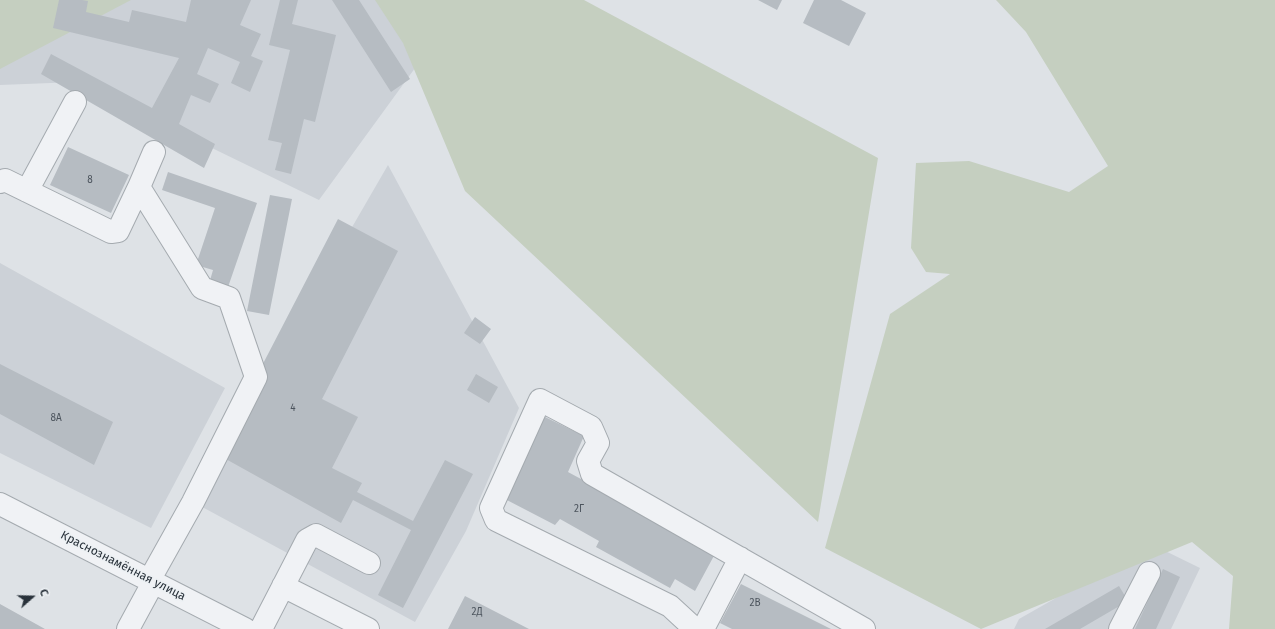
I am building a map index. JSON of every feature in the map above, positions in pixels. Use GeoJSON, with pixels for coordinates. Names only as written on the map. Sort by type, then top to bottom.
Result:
{"type":"FeatureCollection","features":[{"type":"Feature","properties":{"kind":"street"},"geometry":{"type":"LineString","coordinates":[[27,191],[75,102]]}},
{"type":"Feature","properties":{"kind":"street"},"geometry":{"type":"LineString","coordinates":[[0,182],[5,180],[111,232],[118,231],[154,152]]}},
{"type":"Feature","properties":{"kind":"street"},"geometry":{"type":"LineString","coordinates":[[128,629],[256,377],[229,298],[202,288],[139,187]]}},
{"type":"Feature","properties":{"kind":"street"},"geometry":{"type":"LineString","coordinates":[[695,629],[670,606],[496,520],[491,508],[540,400],[591,427],[598,442],[588,461],[592,474],[864,629]]}},
{"type":"Feature","properties":{"kind":"street","name":"Краснознамённая улица"},"geometry":{"type":"LineString","coordinates":[[0,504],[152,580],[245,629]]}},
{"type":"Feature","properties":{"kind":"street"},"geometry":{"type":"LineString","coordinates":[[261,629],[307,540],[316,535],[369,563]]}},
{"type":"Feature","properties":{"kind":"street"},"geometry":{"type":"LineString","coordinates":[[703,629],[740,558]]}},
{"type":"Feature","properties":{"kind":"street"},"geometry":{"type":"LineString","coordinates":[[1120,629],[1149,573]]}},
{"type":"Feature","properties":{"kind":"street"},"geometry":{"type":"LineString","coordinates":[[283,586],[368,629]]}},
{"type":"Feature","properties":{"kind":"shaded area"},"geometry":{"type":"Polygon","coordinates":[[[0,0],[410,0],[434,42],[319,200],[76,82],[0,85],[0,0]]]}},
{"type":"Feature","properties":{"kind":"shaded area"},"geometry":{"type":"Polygon","coordinates":[[[388,165],[519,408],[466,531],[415,622],[193,502],[388,165]]]}},
{"type":"Feature","properties":{"kind":"shaded area"},"geometry":{"type":"Polygon","coordinates":[[[0,263],[225,388],[151,528],[0,453],[0,263]]]}},
{"type":"Feature","properties":{"kind":"shaded area"},"geometry":{"type":"Polygon","coordinates":[[[1151,544],[1200,568],[1171,629],[1014,629],[1019,619],[1151,544]]]}},
{"type":"Feature","properties":{"kind":"green space"},"geometry":{"type":"Polygon","coordinates":[[[0,0],[131,0],[0,69],[0,0]]]}},
{"type":"Feature","properties":{"kind":"green space"},"geometry":{"type":"Polygon","coordinates":[[[375,0],[584,0],[878,158],[818,522],[465,191],[403,43],[375,0]]]}},
{"type":"Feature","properties":{"kind":"green space"},"geometry":{"type":"Polygon","coordinates":[[[996,0],[1275,0],[1275,629],[1229,629],[1233,576],[1192,542],[981,629],[825,548],[890,314],[950,274],[926,272],[911,248],[916,163],[969,161],[1069,192],[1108,166],[1026,32],[996,0]]]}},
{"type":"Feature","properties":{"kind":"building"},"geometry":{"type":"Polygon","coordinates":[[[59,0],[88,1],[86,12],[129,22],[132,10],[186,22],[191,0],[251,0],[240,25],[261,34],[251,56],[263,61],[250,92],[231,83],[240,62],[208,48],[197,74],[219,84],[210,103],[191,95],[179,124],[215,144],[204,168],[41,74],[51,54],[152,108],[179,58],[53,28],[59,0]]]}},
{"type":"Feature","properties":{"kind":"building"},"geometry":{"type":"Polygon","coordinates":[[[280,0],[298,0],[292,24],[336,35],[315,122],[304,119],[291,174],[275,170],[282,143],[268,140],[290,50],[269,45],[280,0]]]}},
{"type":"Feature","properties":{"kind":"building"},"geometry":{"type":"Polygon","coordinates":[[[332,0],[359,0],[410,79],[391,92],[332,0]]]}},
{"type":"Feature","properties":{"kind":"building"},"geometry":{"type":"Polygon","coordinates":[[[758,0],[782,0],[777,10],[758,0]]]}},
{"type":"Feature","properties":{"kind":"building"},"geometry":{"type":"Polygon","coordinates":[[[814,0],[841,0],[866,13],[849,46],[803,23],[814,0]]]}},
{"type":"Feature","properties":{"kind":"building"},"geometry":{"type":"Polygon","coordinates":[[[68,147],[129,175],[111,213],[50,185],[68,147]]]}},
{"type":"Feature","properties":{"kind":"building"},"geometry":{"type":"Polygon","coordinates":[[[168,172],[257,203],[227,290],[209,284],[213,270],[196,265],[215,208],[162,190],[168,172]]]}},
{"type":"Feature","properties":{"kind":"building"},"geometry":{"type":"Polygon","coordinates":[[[270,195],[292,199],[269,315],[247,311],[270,195]]]}},
{"type":"Feature","properties":{"kind":"building"},"geometry":{"type":"Polygon","coordinates":[[[338,219],[398,251],[322,399],[358,417],[332,468],[362,483],[357,492],[413,521],[445,460],[473,474],[403,608],[378,595],[411,530],[353,500],[341,523],[224,458],[253,383],[338,219]]]}},
{"type":"Feature","properties":{"kind":"building"},"geometry":{"type":"Polygon","coordinates":[[[475,317],[491,329],[480,344],[464,333],[475,317]]]}},
{"type":"Feature","properties":{"kind":"building"},"geometry":{"type":"Polygon","coordinates":[[[0,364],[113,422],[94,465],[0,414],[0,364]]]}},
{"type":"Feature","properties":{"kind":"building"},"geometry":{"type":"Polygon","coordinates":[[[476,374],[498,387],[489,403],[467,390],[476,374]]]}},
{"type":"Feature","properties":{"kind":"building"},"geometry":{"type":"Polygon","coordinates":[[[545,417],[584,436],[568,472],[716,552],[695,591],[675,579],[670,588],[596,547],[599,541],[560,519],[555,525],[503,498],[545,417]]]}},
{"type":"Feature","properties":{"kind":"building"},"geometry":{"type":"Polygon","coordinates":[[[1163,569],[1180,577],[1156,629],[1135,629],[1163,569]]]}},
{"type":"Feature","properties":{"kind":"building"},"geometry":{"type":"Polygon","coordinates":[[[741,584],[831,629],[732,629],[720,623],[741,584]]]}},
{"type":"Feature","properties":{"kind":"building"},"geometry":{"type":"Polygon","coordinates":[[[1119,586],[1128,601],[1080,629],[1045,629],[1119,586]]]}},
{"type":"Feature","properties":{"kind":"building"},"geometry":{"type":"Polygon","coordinates":[[[465,596],[529,629],[448,629],[465,596]]]}},
{"type":"Feature","properties":{"kind":"building"},"geometry":{"type":"Polygon","coordinates":[[[0,604],[45,629],[0,629],[0,604]]]}}]}
